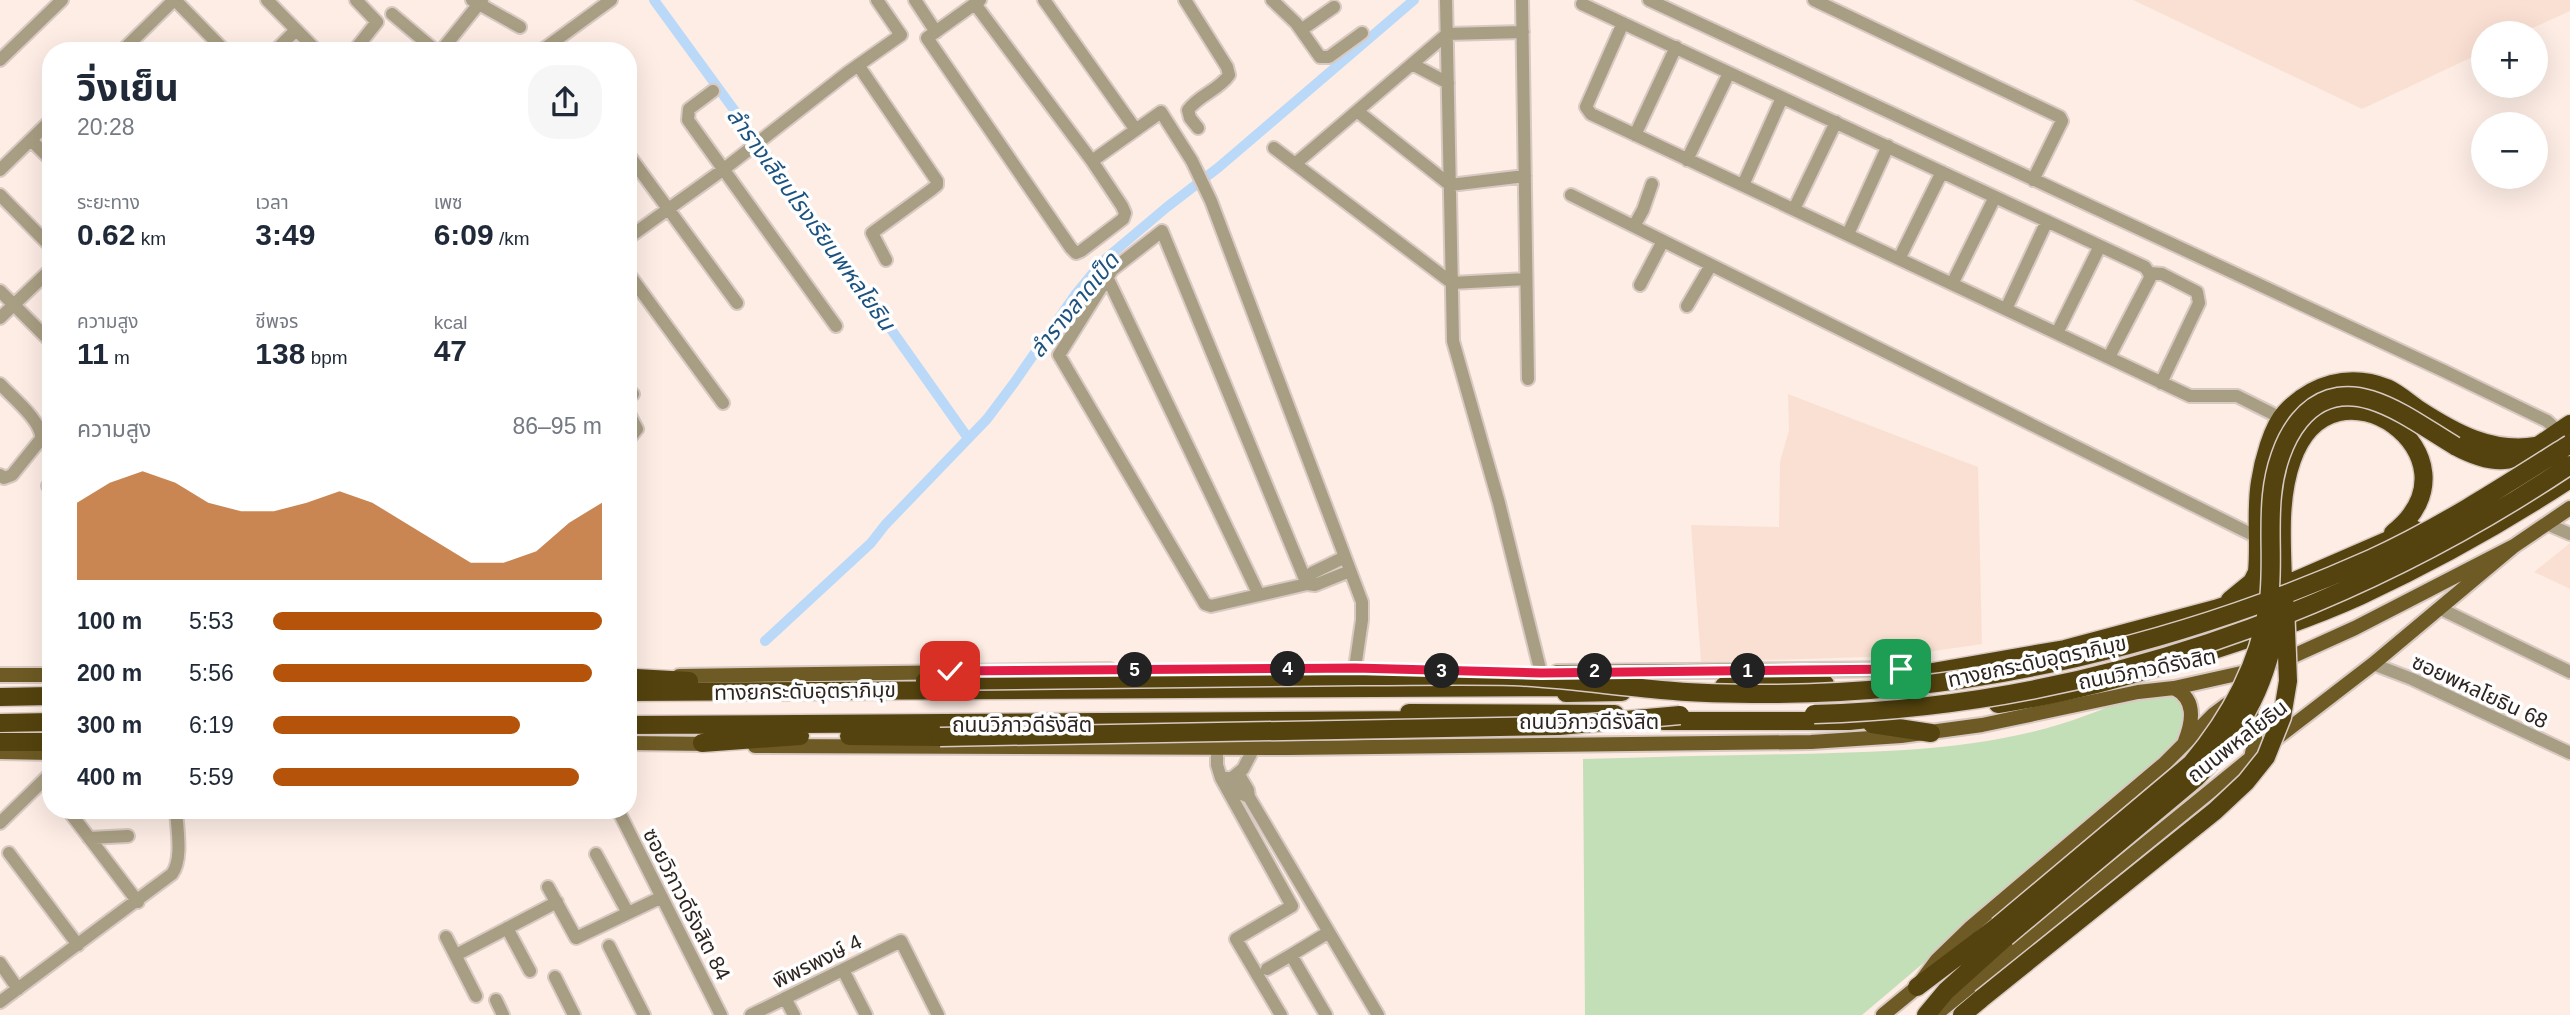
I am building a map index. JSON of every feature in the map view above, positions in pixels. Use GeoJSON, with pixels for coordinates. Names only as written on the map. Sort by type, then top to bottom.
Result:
{"type":"FeatureCollection","features":[{"type":"Feature","properties":{"kind":"highway"},"geometry":{"type":"LineString","coordinates":[[2215,609],[2252,582],[2258,572],[2259,483],[2269,445],[2281,418],[2306,396],[2328,383],[2357,381],[2387,388],[2475,441],[2503,448],[2536,446]]}},
{"type":"Feature","properties":{"kind":"highway"},"geometry":{"type":"LineString","coordinates":[[1926,1015],[1946,990],[2002,932],[2191,764],[2218,729],[2244,686],[2257,649],[2268,606],[2272,494],[2279,454],[2286,438],[2305,414],[2322,401],[2343,396],[2369,399],[2391,408],[2476,457],[2496,461],[2516,458],[2536,446],[2567,434]]}},
{"type":"Feature","properties":{"kind":"highway"},"geometry":{"type":"LineString","coordinates":[[1962,1015],[2215,811],[2246,782],[2266,757],[2282,717],[2288,681],[2283,583],[2283,497],[2292,460],[2300,443],[2313,427],[2341,410],[2356,409],[2371,413],[2384,418],[2406,433],[2417,451],[2421,465],[2423,480],[2417,508],[2410,519],[2373,548]]}},
{"type":"Feature","properties":{"kind":"highway"},"geometry":{"type":"LineString","coordinates":[[2373,548],[2428,522],[2528,467],[2567,434]]}},
{"type":"Feature","properties":{"kind":"highway","name":"ทางยกระดับอุตราภิมุข"},"geometry":{"type":"LineString","coordinates":[[637,701],[1677,692],[1770,694],[1903,687],[2026,668],[2124,645],[2202,623],[2288,593],[2374,557],[2452,515],[2567,434]]}},
{"type":"Feature","properties":{"kind":"highway","name":"ทางยกระดับอุตราภิมุข"},"geometry":{"type":"LineString","coordinates":[[637,715],[1232,712],[1680,715],[1846,713],[1914,707],[2005,694],[2127,667],[2271,621],[2408,561],[2476,524],[2570,465]]}},
{"type":"Feature","properties":{"kind":"highway","name":"ถนนวิภาวดีรังสิต"},"geometry":{"type":"LineString","coordinates":[[637,725],[1361,720],[1849,721],[2040,698],[2118,680],[2271,632],[2359,596],[2453,550],[2570,479]]}},
{"type":"Feature","properties":{"kind":"highway","name":"ถนนวิภาวดีรังสิต"},"geometry":{"type":"LineString","coordinates":[[637,683],[1514,688],[1869,683],[2065,649],[2215,609],[2276,589],[2373,548]]}},
{"type":"Feature","properties":{"kind":"highway"},"geometry":{"type":"LineString","coordinates":[[1917,987],[2002,932],[2197,778],[2221,752],[2239,727],[2264,674],[2274,641],[2283,583]]}},
{"type":"Feature","properties":{"kind":"highway"},"geometry":{"type":"LineString","coordinates":[[1514,688],[1562,672]]}},
{"type":"Feature","properties":{"kind":"highway"},"geometry":{"type":"LineString","coordinates":[[637,683],[1515,676],[1677,692]]}},
{"type":"Feature","properties":{"kind":"highway"},"geometry":{"type":"LineString","coordinates":[[0,687],[42,687]]}},
{"type":"Feature","properties":{"kind":"highway"},"geometry":{"type":"LineString","coordinates":[[0,697],[42,696]]}},
{"type":"Feature","properties":{"kind":"highway"},"geometry":{"type":"LineString","coordinates":[[0,707],[42,706]]}},
{"type":"Feature","properties":{"kind":"highway"},"geometry":{"type":"LineString","coordinates":[[702,743],[780,736],[940,737],[1559,726],[1680,715]]}},
{"type":"Feature","properties":{"kind":"highway"},"geometry":{"type":"LineString","coordinates":[[1849,721],[1931,733]]}},
{"type":"Feature","properties":{"kind":"highway"},"geometry":{"type":"LineString","coordinates":[[0,723],[42,722]]}},
{"type":"Feature","properties":{"kind":"highway"},"geometry":{"type":"LineString","coordinates":[[0,732],[42,732]]}},
{"type":"Feature","properties":{"kind":"highway"},"geometry":{"type":"LineString","coordinates":[[0,742],[42,742]]}},
{"type":"Feature","properties":{"kind":"main road","name":"ถนนพหลโยธิน"},"geometry":{"type":"LineString","coordinates":[[1935,1015],[2250,758],[2441,609],[2514,546],[2570,508]]}},
{"type":"Feature","properties":{"kind":"main road","name":"ถนนวิภาวดีรังสิต"},"geometry":{"type":"LineString","coordinates":[[637,743],[799,748],[1254,747],[1799,742],[1931,733],[2026,717],[2269,667],[2314,649],[2514,546]]}},
{"type":"Feature","properties":{"kind":"main road","name":"ถนนวิภาวดีรังสิต"},"geometry":{"type":"LineString","coordinates":[[637,683],[928,671],[1355,668],[1541,673],[1966,668]]}},
{"type":"Feature","properties":{"kind":"main road"},"geometry":{"type":"LineString","coordinates":[[0,674],[42,675]]}},
{"type":"Feature","properties":{"kind":"main road","name":"ถนนพหลโยธิน"},"geometry":{"type":"LineString","coordinates":[[1883,1015],[1917,987],[1937,960],[1971,927],[2184,744],[2191,721],[2191,710],[2182,692],[2174,688]]}},
{"type":"Feature","properties":{"kind":"main road"},"geometry":{"type":"LineString","coordinates":[[2184,744],[2225,705],[2236,700],[2244,701],[2251,708],[2256,727],[2250,758]]}},
{"type":"Feature","properties":{"kind":"main road"},"geometry":{"type":"LineString","coordinates":[[0,752],[42,753]]}},
{"type":"Feature","properties":{"kind":"street"},"geometry":{"type":"LineString","coordinates":[[135,42],[174,0],[216,42]]}},
{"type":"Feature","properties":{"kind":"street"},"geometry":{"type":"LineString","coordinates":[[267,0],[308,42]]}},
{"type":"Feature","properties":{"kind":"street"},"geometry":{"type":"LineString","coordinates":[[356,0],[377,22],[361,42]]}},
{"type":"Feature","properties":{"kind":"street"},"geometry":{"type":"LineString","coordinates":[[553,42],[611,0]]}},
{"type":"Feature","properties":{"kind":"street"},"geometry":{"type":"LineString","coordinates":[[637,232],[901,35],[877,0]]}},
{"type":"Feature","properties":{"kind":"street"},"geometry":{"type":"LineString","coordinates":[[915,0],[936,32]]}},
{"type":"Feature","properties":{"kind":"street"},"geometry":{"type":"LineString","coordinates":[[1044,0],[1136,130]]}},
{"type":"Feature","properties":{"kind":"street"},"geometry":{"type":"LineString","coordinates":[[1185,0],[1227,67],[1229,75],[1226,81],[1193,103],[1188,110],[1190,118],[1198,128]]}},
{"type":"Feature","properties":{"kind":"street"},"geometry":{"type":"LineString","coordinates":[[1272,0],[1289,14],[1320,57],[1325,58],[1362,33]]}},
{"type":"Feature","properties":{"kind":"street"},"geometry":{"type":"LineString","coordinates":[[1447,0],[1453,341],[1499,503],[1541,673]]}},
{"type":"Feature","properties":{"kind":"street"},"geometry":{"type":"LineString","coordinates":[[1522,0],[1528,379]]}},
{"type":"Feature","properties":{"kind":"street"},"geometry":{"type":"LineString","coordinates":[[1649,0],[2455,377],[2547,421],[2567,434]]}},
{"type":"Feature","properties":{"kind":"street"},"geometry":{"type":"LineString","coordinates":[[1814,0],[2060,117],[2062,121],[2033,180]]}},
{"type":"Feature","properties":{"kind":"street"},"geometry":{"type":"LineString","coordinates":[[446,42],[478,2],[520,27]]}},
{"type":"Feature","properties":{"kind":"street"},"geometry":{"type":"LineString","coordinates":[[978,2],[1093,161],[1125,213],[1123,219],[1082,251],[1076,253],[927,38],[978,2]]}},
{"type":"Feature","properties":{"kind":"street"},"geometry":{"type":"LineString","coordinates":[[1,59],[54,3]]}},
{"type":"Feature","properties":{"kind":"street"},"geometry":{"type":"LineString","coordinates":[[1582,4],[2145,267],[2150,278],[2109,357]]}},
{"type":"Feature","properties":{"kind":"street"},"geometry":{"type":"LineString","coordinates":[[1301,30],[1335,7]]}},
{"type":"Feature","properties":{"kind":"street"},"geometry":{"type":"LineString","coordinates":[[392,13],[428,42]]}},
{"type":"Feature","properties":{"kind":"street"},"geometry":{"type":"LineString","coordinates":[[1623,23],[1586,107],[1591,114],[2190,396],[2237,396],[2281,418]]}},
{"type":"Feature","properties":{"kind":"street"},"geometry":{"type":"LineString","coordinates":[[284,42],[296,30]]}},
{"type":"Feature","properties":{"kind":"street"},"geometry":{"type":"LineString","coordinates":[[1296,164],[1447,34],[1522,32]]}},
{"type":"Feature","properties":{"kind":"street"},"geometry":{"type":"LineString","coordinates":[[1635,135],[1676,47]]}},
{"type":"Feature","properties":{"kind":"street"},"geometry":{"type":"LineString","coordinates":[[1412,64],[1448,83]]}},
{"type":"Feature","properties":{"kind":"street"},"geometry":{"type":"LineString","coordinates":[[858,65],[937,181],[937,185],[931,190],[872,233],[886,260]]}},
{"type":"Feature","properties":{"kind":"street"},"geometry":{"type":"LineString","coordinates":[[1686,160],[1729,72]]}},
{"type":"Feature","properties":{"kind":"street"},"geometry":{"type":"LineString","coordinates":[[713,91],[689,109],[688,120],[836,326]]}},
{"type":"Feature","properties":{"kind":"street"},"geometry":{"type":"LineString","coordinates":[[1743,185],[1782,97]]}},
{"type":"Feature","properties":{"kind":"street"},"geometry":{"type":"LineString","coordinates":[[1357,111],[1450,185],[1525,176]]}},
{"type":"Feature","properties":{"kind":"street"},"geometry":{"type":"LineString","coordinates":[[1093,161],[1161,112],[1203,183],[1362,602],[1355,668]]}},
{"type":"Feature","properties":{"kind":"street"},"geometry":{"type":"LineString","coordinates":[[1794,209],[1836,122]]}},
{"type":"Feature","properties":{"kind":"street"},"geometry":{"type":"LineString","coordinates":[[0,170],[42,129]]}},
{"type":"Feature","properties":{"kind":"street"},"geometry":{"type":"LineString","coordinates":[[31,140],[42,151]]}},
{"type":"Feature","properties":{"kind":"street"},"geometry":{"type":"LineString","coordinates":[[1848,234],[1888,146]]}},
{"type":"Feature","properties":{"kind":"street"},"geometry":{"type":"LineString","coordinates":[[1274,148],[1452,283],[1526,279]]}},
{"type":"Feature","properties":{"kind":"street"},"geometry":{"type":"LineString","coordinates":[[637,167],[737,303]]}},
{"type":"Feature","properties":{"kind":"street"},"geometry":{"type":"LineString","coordinates":[[1899,259],[1942,172]]}},
{"type":"Feature","properties":{"kind":"street"},"geometry":{"type":"LineString","coordinates":[[1634,226],[1652,184]]}},
{"type":"Feature","properties":{"kind":"street"},"geometry":{"type":"LineString","coordinates":[[0,195],[42,238]]}},
{"type":"Feature","properties":{"kind":"street"},"geometry":{"type":"LineString","coordinates":[[1571,195],[2259,538]]}},
{"type":"Feature","properties":{"kind":"street"},"geometry":{"type":"LineString","coordinates":[[1952,284],[1995,197]]}},
{"type":"Feature","properties":{"kind":"street"},"geometry":{"type":"LineString","coordinates":[[2006,309],[2047,221]]}},
{"type":"Feature","properties":{"kind":"street"},"geometry":{"type":"LineString","coordinates":[[1307,584],[1162,231],[1123,259],[1107,277],[1059,355],[1205,604],[1212,606],[1307,584],[1315,585],[1350,570]]}},
{"type":"Feature","properties":{"kind":"street"},"geometry":{"type":"LineString","coordinates":[[1640,285],[1663,241]]}},
{"type":"Feature","properties":{"kind":"street"},"geometry":{"type":"LineString","coordinates":[[2057,333],[2100,246]]}},
{"type":"Feature","properties":{"kind":"street"},"geometry":{"type":"LineString","coordinates":[[1687,306],[1711,265]]}},
{"type":"Feature","properties":{"kind":"street"},"geometry":{"type":"LineString","coordinates":[[2149,273],[2162,274],[2197,292],[2200,297],[2161,383]]}},
{"type":"Feature","properties":{"kind":"street"},"geometry":{"type":"LineString","coordinates":[[0,318],[42,277]]}},
{"type":"Feature","properties":{"kind":"street"},"geometry":{"type":"LineString","coordinates":[[1107,277],[1259,595]]}},
{"type":"Feature","properties":{"kind":"street"},"geometry":{"type":"LineString","coordinates":[[637,285],[723,403]]}},
{"type":"Feature","properties":{"kind":"street"},"geometry":{"type":"LineString","coordinates":[[0,291],[42,333]]}},
{"type":"Feature","properties":{"kind":"street"},"geometry":{"type":"LineString","coordinates":[[0,384],[36,422],[42,433],[41,439],[12,475],[4,478],[0,475]]}},
{"type":"Feature","properties":{"kind":"street"},"geometry":{"type":"LineString","coordinates":[[2547,524],[2570,534]]}},
{"type":"Feature","properties":{"kind":"street"},"geometry":{"type":"LineString","coordinates":[[1307,584],[1312,573],[1345,558]]}},
{"type":"Feature","properties":{"kind":"street"},"geometry":{"type":"LineString","coordinates":[[2441,609],[2570,672]]}},
{"type":"Feature","properties":{"kind":"street","name":"ซอยพหลโยธิน 68"},"geometry":{"type":"LineString","coordinates":[[2373,664],[2570,753]]}},
{"type":"Feature","properties":{"kind":"street"},"geometry":{"type":"LineString","coordinates":[[1217,747],[1217,765],[1248,790],[1249,797],[1378,1015]]}},
{"type":"Feature","properties":{"kind":"street"},"geometry":{"type":"LineString","coordinates":[[1231,776],[1247,763],[1254,747]]}},
{"type":"Feature","properties":{"kind":"street"},"geometry":{"type":"LineString","coordinates":[[1231,776],[1292,906],[1236,939],[1282,1015]]}},
{"type":"Feature","properties":{"kind":"street"},"geometry":{"type":"LineString","coordinates":[[0,823],[42,782]]}},
{"type":"Feature","properties":{"kind":"street"},"geometry":{"type":"LineString","coordinates":[[75,819],[138,902]]}},
{"type":"Feature","properties":{"kind":"street"},"geometry":{"type":"LineString","coordinates":[[0,1002],[166,880],[176,868],[176,819]]}},
{"type":"Feature","properties":{"kind":"street","name":"ซอยวิภาวดีรังสิต 84"},"geometry":{"type":"LineString","coordinates":[[623,819],[721,1015]]}},
{"type":"Feature","properties":{"kind":"street"},"geometry":{"type":"LineString","coordinates":[[89,838],[128,836]]}},
{"type":"Feature","properties":{"kind":"street"},"geometry":{"type":"LineString","coordinates":[[9,853],[78,945]]}},
{"type":"Feature","properties":{"kind":"street"},"geometry":{"type":"LineString","coordinates":[[596,854],[628,913]]}},
{"type":"Feature","properties":{"kind":"street"},"geometry":{"type":"LineString","coordinates":[[548,887],[576,938],[662,897]]}},
{"type":"Feature","properties":{"kind":"street"},"geometry":{"type":"LineString","coordinates":[[456,956],[557,902]]}},
{"type":"Feature","properties":{"kind":"street"},"geometry":{"type":"LineString","coordinates":[[507,928],[530,971]]}},
{"type":"Feature","properties":{"kind":"street"},"geometry":{"type":"LineString","coordinates":[[1267,969],[1329,932]]}},
{"type":"Feature","properties":{"kind":"street"},"geometry":{"type":"LineString","coordinates":[[446,937],[476,996]]}},
{"type":"Feature","properties":{"kind":"street","name":"พิพรพงษ์ 4"},"geometry":{"type":"LineString","coordinates":[[751,1015],[901,941],[938,1015]]}},
{"type":"Feature","properties":{"kind":"street"},"geometry":{"type":"LineString","coordinates":[[609,946],[644,1015]]}},
{"type":"Feature","properties":{"kind":"street"},"geometry":{"type":"LineString","coordinates":[[1291,955],[1326,1015]]}},
{"type":"Feature","properties":{"kind":"street"},"geometry":{"type":"LineString","coordinates":[[0,963],[18,989]]}},
{"type":"Feature","properties":{"kind":"street"},"geometry":{"type":"LineString","coordinates":[[843,970],[866,1015]]}},
{"type":"Feature","properties":{"kind":"street"},"geometry":{"type":"LineString","coordinates":[[555,977],[573,1015]]}},
{"type":"Feature","properties":{"kind":"street"},"geometry":{"type":"LineString","coordinates":[[785,998],[794,1015]]}},
{"type":"Feature","properties":{"kind":"street"},"geometry":{"type":"LineString","coordinates":[[495,1000],[503,1015]]}},
{"type":"Feature","properties":{"kind":"shaded area"},"geometry":{"type":"Polygon","coordinates":[[[2133,0],[2570,0],[2570,11],[2548,21],[2471,21],[2471,58],[2362,109],[2133,0]]]}},
{"type":"Feature","properties":{"kind":"shaded area"},"geometry":{"type":"Polygon","coordinates":[[[1788,394],[1978,467],[1982,644],[1900,656],[1701,662],[1691,525],[1779,527],[1780,462],[1789,430],[1788,394]]]}},
{"type":"Feature","properties":{"kind":"shaded area"},"geometry":{"type":"Polygon","coordinates":[[[2570,543],[2570,589],[2534,572],[2570,543]]]}},
{"type":"Feature","properties":{"kind":"green space"},"geometry":{"type":"Polygon","coordinates":[[[2138,692],[2182,695],[2191,721],[2179,747],[1862,1015],[1585,1015],[1583,759],[1884,751],[1971,743],[2057,725],[2098,711],[2138,692]]]}},
{"type":"Feature","properties":{"kind":"waterway","name":"ลำรางเลียบโรงเรียนพหลโยธิน"},"geometry":{"type":"LineString","coordinates":[[654,0],[968,438]]}},
{"type":"Feature","properties":{"kind":"waterway","name":"ลำรางลาดเป็ด"},"geometry":{"type":"LineString","coordinates":[[765,641],[871,543],[987,419],[1075,295],[1103,261],[1219,167],[1414,0]]}},
{"type":"Feature","properties":{"kind":"route"},"geometry":{"type":"LineString","coordinates":[[950,671],[1355,668],[1541,673],[1901,669]]}}]}
